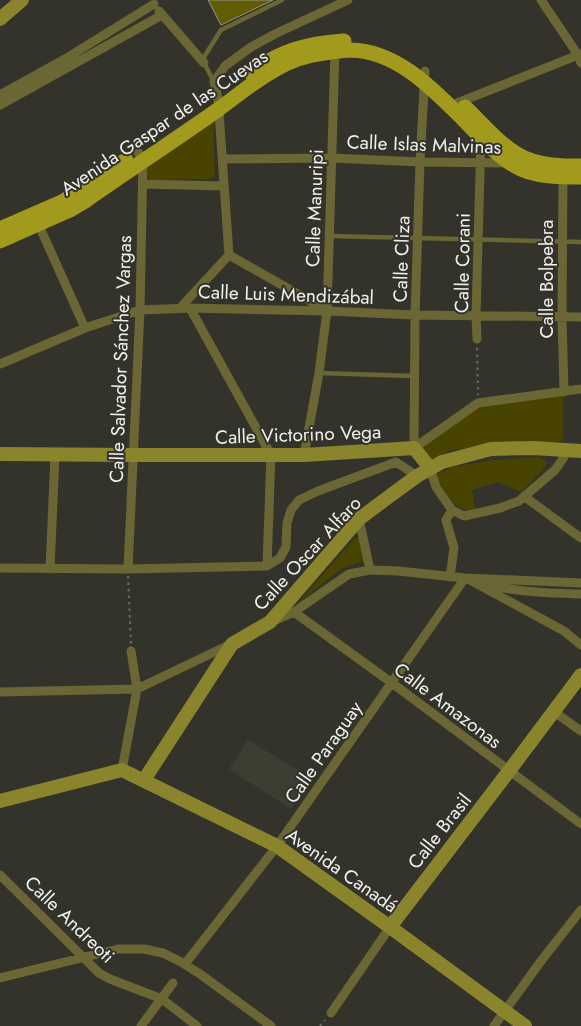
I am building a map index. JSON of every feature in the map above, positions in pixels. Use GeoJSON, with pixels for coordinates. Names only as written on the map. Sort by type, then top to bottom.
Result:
{"type":"FeatureCollection","features":[{"type":"Feature","properties":{"kind":"main road","name":"Avenida Gaspar de las Cuevas"},"geometry":{"type":"LineString","coordinates":[[219,103],[261,65],[291,50],[319,43],[346,40],[368,43],[401,54],[455,104],[510,163],[531,172],[545,175],[581,166]]}},
{"type":"Feature","properties":{"kind":"main road","name":"Avenida Gaspar de las Cuevas"},"geometry":{"type":"LineString","coordinates":[[0,229],[70,210],[141,156],[219,103],[264,75],[293,60],[335,51],[351,50],[380,56],[403,68],[425,76]]}},
{"type":"Feature","properties":{"kind":"main road","name":"Avenida Gaspar de las Cuevas"},"geometry":{"type":"LineString","coordinates":[[481,130],[526,159],[581,177]]}},
{"type":"Feature","properties":{"kind":"main road","name":"Avenida Gaspar de las Cuevas"},"geometry":{"type":"LineString","coordinates":[[0,241],[36,219]]}},
{"type":"Feature","properties":{"kind":"street"},"geometry":{"type":"LineString","coordinates":[[0,19],[22,0]]}},
{"type":"Feature","properties":{"kind":"street"},"geometry":{"type":"LineString","coordinates":[[455,104],[580,57],[541,0]]}},
{"type":"Feature","properties":{"kind":"street"},"geometry":{"type":"LineString","coordinates":[[267,566],[272,455],[185,308],[229,255],[219,103],[214,82],[225,66],[251,47],[342,1]]}},
{"type":"Feature","properties":{"kind":"street"},"geometry":{"type":"LineString","coordinates":[[0,95],[65,58],[153,2],[204,63]]}},
{"type":"Feature","properties":{"kind":"street"},"geometry":{"type":"LineString","coordinates":[[0,105],[162,15]]}},
{"type":"Feature","properties":{"kind":"street","name":"Calle Manuripi"},"geometry":{"type":"LineString","coordinates":[[304,455],[319,373],[327,311],[335,51]]}},
{"type":"Feature","properties":{"kind":"street","name":"Calle Cliza"},"geometry":{"type":"LineString","coordinates":[[414,448],[415,315],[425,76]]}},
{"type":"Feature","properties":{"kind":"street","name":"Calle Corani"},"geometry":{"type":"LineString","coordinates":[[477,339],[481,130]]}},
{"type":"Feature","properties":{"kind":"street","name":"Calle Salvador Sánchez Vargas"},"geometry":{"type":"LineString","coordinates":[[128,569],[140,310],[141,156]]}},
{"type":"Feature","properties":{"kind":"street","name":"Calle Islas Malvinas"},"geometry":{"type":"LineString","coordinates":[[223,159],[332,158],[420,162],[534,162]]}},
{"type":"Feature","properties":{"kind":"street","name":"Calle Bolpebra"},"geometry":{"type":"LineString","coordinates":[[563,172],[562,317],[564,392]]}},
{"type":"Feature","properties":{"kind":"street"},"geometry":{"type":"LineString","coordinates":[[142,184],[224,186]]}},
{"type":"Feature","properties":{"kind":"street"},"geometry":{"type":"LineString","coordinates":[[36,219],[85,328]]}},
{"type":"Feature","properties":{"kind":"street"},"geometry":{"type":"LineString","coordinates":[[229,255],[327,311]]}},
{"type":"Feature","properties":{"kind":"street","name":"Calle Luis Mendizábal"},"geometry":{"type":"LineString","coordinates":[[0,364],[85,328],[140,310],[185,308],[581,318]]}},
{"type":"Feature","properties":{"kind":"street"},"geometry":{"type":"LineString","coordinates":[[566,450],[564,457],[555,470],[519,502],[464,516],[452,510],[436,487],[430,468],[414,448],[478,403],[581,389]]}},
{"type":"Feature","properties":{"kind":"street","name":"Calle Victorino Vega"},"geometry":{"type":"LineString","coordinates":[[0,454],[304,455],[414,448]]}},
{"type":"Feature","properties":{"kind":"street","name":"Calle Oscar Alfaro"},"geometry":{"type":"LineString","coordinates":[[0,692],[137,689],[232,644],[270,622],[359,519],[430,468],[442,462],[491,449],[534,448],[581,451]]}},
{"type":"Feature","properties":{"kind":"street"},"geometry":{"type":"LineString","coordinates":[[50,568],[55,455]]}},
{"type":"Feature","properties":{"kind":"street"},"geometry":{"type":"LineString","coordinates":[[0,568],[128,569],[267,566],[280,558],[286,547],[289,517],[291,510],[299,500],[396,462],[417,476]]}},
{"type":"Feature","properties":{"kind":"street"},"geometry":{"type":"LineString","coordinates":[[525,497],[581,538]]}},
{"type":"Feature","properties":{"kind":"street"},"geometry":{"type":"LineString","coordinates":[[450,577],[454,548],[446,520],[452,510]]}},
{"type":"Feature","properties":{"kind":"street"},"geometry":{"type":"LineString","coordinates":[[359,519],[370,570]]}},
{"type":"Feature","properties":{"kind":"street"},"geometry":{"type":"LineString","coordinates":[[270,622],[294,612],[349,574],[370,570],[465,578],[581,583]]}},
{"type":"Feature","properties":{"kind":"street"},"geometry":{"type":"LineString","coordinates":[[465,578],[496,587],[581,594]]}},
{"type":"Feature","properties":{"kind":"street"},"geometry":{"type":"LineString","coordinates":[[465,578],[564,631],[581,645]]}},
{"type":"Feature","properties":{"kind":"street","name":"Calle Paraguay"},"geometry":{"type":"LineString","coordinates":[[185,964],[277,846],[465,578]]}},
{"type":"Feature","properties":{"kind":"street","name":"Calle Amazonas"},"geometry":{"type":"LineString","coordinates":[[294,612],[392,682],[581,824]]}},
{"type":"Feature","properties":{"kind":"street"},"geometry":{"type":"LineString","coordinates":[[144,780],[232,644]]}},
{"type":"Feature","properties":{"kind":"street"},"geometry":{"type":"LineString","coordinates":[[0,801],[122,770],[137,689],[131,651]]}},
{"type":"Feature","properties":{"kind":"street","name":"Calle Brasil"},"geometry":{"type":"LineString","coordinates":[[331,1013],[390,927],[581,675]]}},
{"type":"Feature","properties":{"kind":"street"},"geometry":{"type":"LineString","coordinates":[[554,711],[581,731]]}},
{"type":"Feature","properties":{"kind":"street","name":"Avenida Canadá"},"geometry":{"type":"LineString","coordinates":[[122,770],[277,846],[525,1026]]}},
{"type":"Feature","properties":{"kind":"street","name":"Calle Andreoti"},"geometry":{"type":"LineString","coordinates":[[0,875],[99,973],[162,999],[197,1026]]}},
{"type":"Feature","properties":{"kind":"street"},"geometry":{"type":"LineString","coordinates":[[494,1026],[581,910]]}},
{"type":"Feature","properties":{"kind":"street"},"geometry":{"type":"LineString","coordinates":[[0,978],[118,950],[144,949],[163,953],[185,964],[271,1026]]}},
{"type":"Feature","properties":{"kind":"street"},"geometry":{"type":"LineString","coordinates":[[141,1026],[173,983]]}},
{"type":"Feature","properties":{"kind":"lane"},"geometry":{"type":"LineString","coordinates":[[214,82],[204,63],[204,57],[221,30],[282,0]]}},
{"type":"Feature","properties":{"kind":"lane"},"geometry":{"type":"LineString","coordinates":[[329,236],[581,242]]}},
{"type":"Feature","properties":{"kind":"lane"},"geometry":{"type":"LineString","coordinates":[[319,373],[414,376]]}},
{"type":"Feature","properties":{"kind":"path","name":"Calle Corani"},"geometry":{"type":"LineString","coordinates":[[477,339],[478,403]]}},
{"type":"Feature","properties":{"kind":"path"},"geometry":{"type":"LineString","coordinates":[[128,569],[131,651]]}},
{"type":"Feature","properties":{"kind":"shaded area"},"geometry":{"type":"Polygon","coordinates":[[[213,120],[215,176],[209,179],[149,180],[148,164],[213,120]]]}},
{"type":"Feature","properties":{"kind":"shaded area"},"geometry":{"type":"Polygon","coordinates":[[[563,394],[563,441],[476,446],[448,451],[431,461],[416,440],[463,410],[481,403],[563,394]]]}},
{"type":"Feature","properties":{"kind":"shaded area"},"geometry":{"type":"Polygon","coordinates":[[[539,457],[547,463],[543,470],[521,492],[498,482],[472,490],[476,510],[465,510],[454,504],[434,476],[452,467],[494,460],[539,457]]]}},
{"type":"Feature","properties":{"kind":"shaded area"},"geometry":{"type":"Polygon","coordinates":[[[359,537],[364,561],[342,568],[297,604],[355,538],[359,537]]]}},
{"type":"Feature","properties":{"kind":"shaded area"},"geometry":{"type":"Polygon","coordinates":[[[248,740],[311,778],[291,809],[229,769],[248,740]]]}},
{"type":"Feature","properties":{"kind":"building"},"geometry":{"type":"Polygon","coordinates":[[[208,0],[273,0],[221,25],[208,0]]]}}]}
